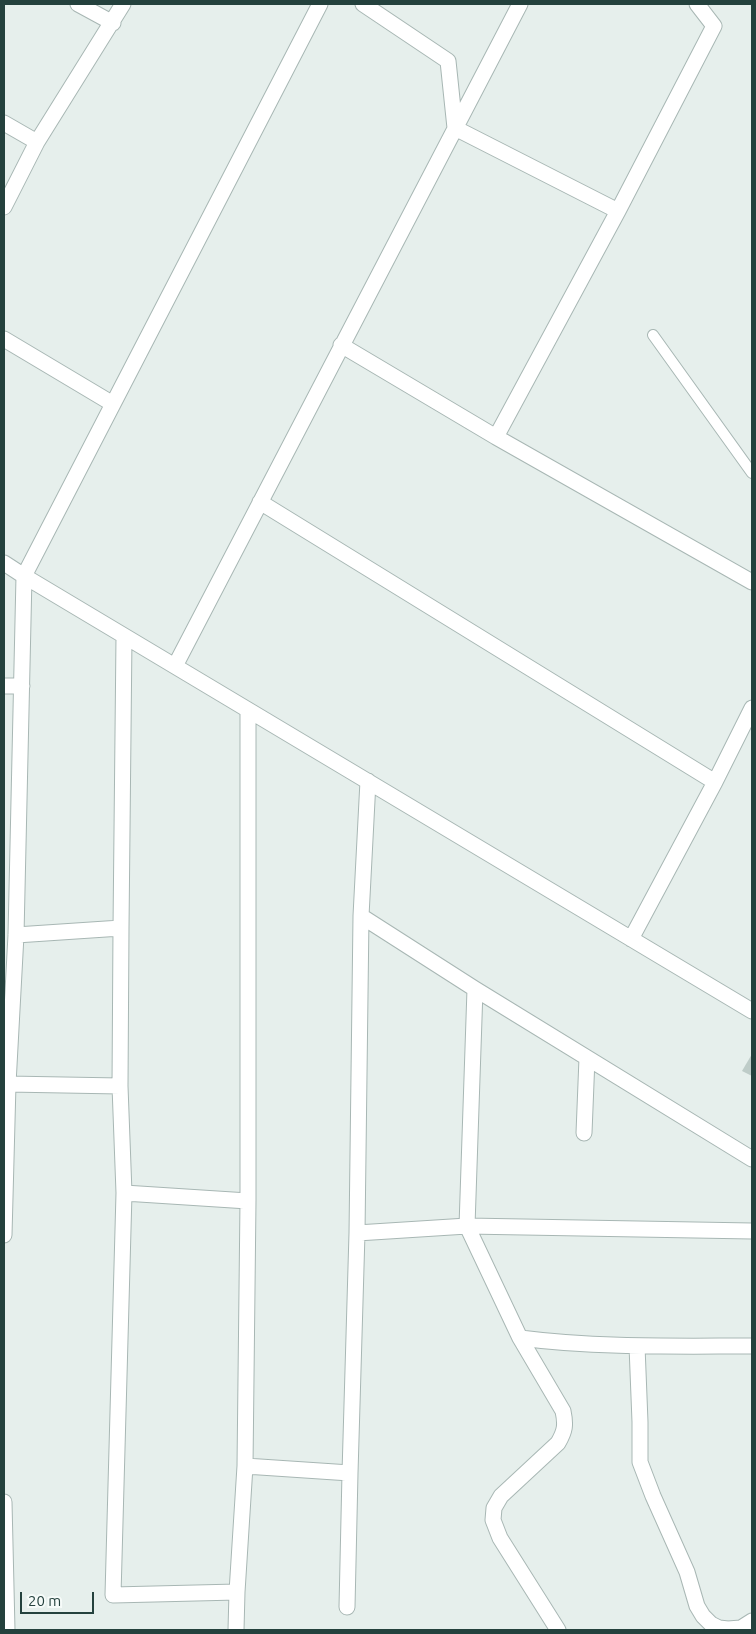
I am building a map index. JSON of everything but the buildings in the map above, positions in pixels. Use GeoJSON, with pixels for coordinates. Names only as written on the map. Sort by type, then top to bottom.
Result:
{"type":"FeatureCollection","features":[{"type":"Feature","properties":{"kind":"street"},"geometry":{"type":"LineString","coordinates":[[78,4],[113,23]]}},
{"type":"Feature","properties":{"kind":"street"},"geometry":{"type":"LineString","coordinates":[[4,207],[37,142],[113,23],[123,4]]}},
{"type":"Feature","properties":{"kind":"street"},"geometry":{"type":"LineString","coordinates":[[4,1235],[8,1084],[16,935],[24,576],[320,4]]}},
{"type":"Feature","properties":{"kind":"street"},"geometry":{"type":"LineString","coordinates":[[363,4],[448,62],[455,128]]}},
{"type":"Feature","properties":{"kind":"street"},"geometry":{"type":"LineString","coordinates":[[175,666],[520,4]]}},
{"type":"Feature","properties":{"kind":"street"},"geometry":{"type":"LineString","coordinates":[[496,437],[618,212],[714,26],[698,4]]}},
{"type":"Feature","properties":{"kind":"street"},"geometry":{"type":"LineString","coordinates":[[4,123],[37,142]]}},
{"type":"Feature","properties":{"kind":"street"},"geometry":{"type":"LineString","coordinates":[[455,128],[618,212]]}},
{"type":"Feature","properties":{"kind":"street"},"geometry":{"type":"LineString","coordinates":[[4,339],[113,404]]}},
{"type":"Feature","properties":{"kind":"street"},"geometry":{"type":"LineString","coordinates":[[341,345],[496,437],[752,582]]}},
{"type":"Feature","properties":{"kind":"street"},"geometry":{"type":"LineString","coordinates":[[260,502],[715,782]]}},
{"type":"Feature","properties":{"kind":"street"},"geometry":{"type":"LineString","coordinates":[[4,562],[24,576],[752,1011]]}},
{"type":"Feature","properties":{"kind":"street"},"geometry":{"type":"LineString","coordinates":[[124,636],[120,1086],[124,1193],[113,1594],[237,1592]]}},
{"type":"Feature","properties":{"kind":"street"},"geometry":{"type":"LineString","coordinates":[[4,686],[22,686]]}},
{"type":"Feature","properties":{"kind":"street"},"geometry":{"type":"LineString","coordinates":[[631,939],[715,782],[752,708]]}},
{"type":"Feature","properties":{"kind":"street"},"geometry":{"type":"LineString","coordinates":[[236,1630],[245,1466],[248,1202],[248,710]]}},
{"type":"Feature","properties":{"kind":"street"},"geometry":{"type":"LineString","coordinates":[[347,1607],[357,1233],[361,916],[368,782]]}},
{"type":"Feature","properties":{"kind":"street"},"geometry":{"type":"LineString","coordinates":[[361,916],[475,989],[752,1159]]}},
{"type":"Feature","properties":{"kind":"street"},"geometry":{"type":"LineString","coordinates":[[16,935],[122,928]]}},
{"type":"Feature","properties":{"kind":"street"},"geometry":{"type":"LineString","coordinates":[[475,989],[467,1226],[520,1338],[563,1411],[565,1420],[564,1432],[558,1443],[501,1496],[494,1508],[493,1520],[500,1538],[558,1630]]}},
{"type":"Feature","properties":{"kind":"street"},"geometry":{"type":"LineString","coordinates":[[584,1133],[587,1058]]}},
{"type":"Feature","properties":{"kind":"street"},"geometry":{"type":"LineString","coordinates":[[8,1084],[120,1086]]}},
{"type":"Feature","properties":{"kind":"street"},"geometry":{"type":"LineString","coordinates":[[124,1193],[248,1202]]}},
{"type":"Feature","properties":{"kind":"street"},"geometry":{"type":"LineString","coordinates":[[357,1233],[467,1226],[752,1232]]}},
{"type":"Feature","properties":{"kind":"street"},"geometry":{"type":"LineString","coordinates":[[520,1338],[552,1342],[637,1346],[752,1346]]}},
{"type":"Feature","properties":{"kind":"street"},"geometry":{"type":"LineString","coordinates":[[637,1346],[640,1462],[687,1572],[698,1606],[703,1616],[711,1624],[719,1628],[740,1628],[752,1621]]}},
{"type":"Feature","properties":{"kind":"street"},"geometry":{"type":"LineString","coordinates":[[245,1466],[350,1473]]}},
{"type":"Feature","properties":{"kind":"street"},"geometry":{"type":"LineString","coordinates":[[4,1502],[7,1630]]}},
{"type":"Feature","properties":{"kind":"lane"},"geometry":{"type":"LineString","coordinates":[[653,335],[752,473]]}}]}
